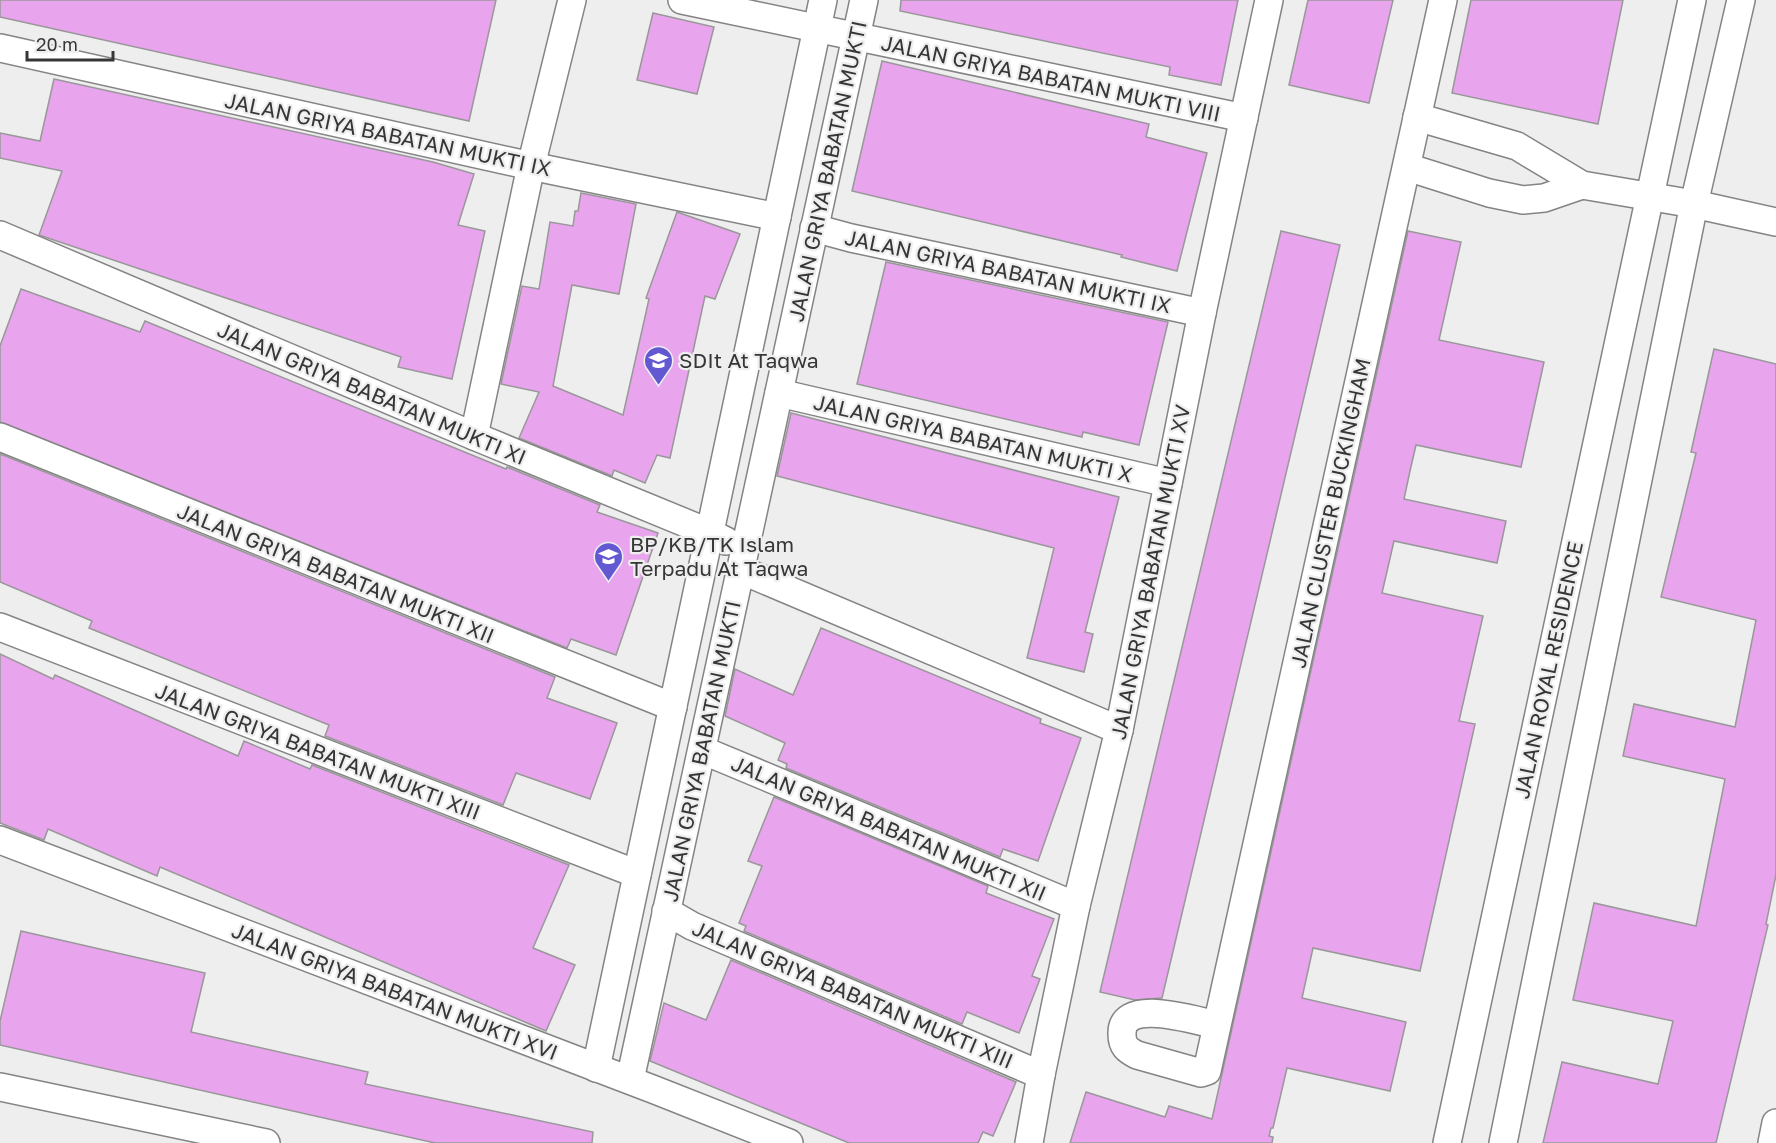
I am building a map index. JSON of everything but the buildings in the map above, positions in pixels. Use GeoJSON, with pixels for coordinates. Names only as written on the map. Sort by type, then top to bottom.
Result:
{"type":"FeatureCollection","features":[{"type":"Feature","properties":{"kind":"street"},"geometry":{"type":"LineString","coordinates":[[474,436],[531,166],[572,0]]}},
{"type":"Feature","properties":{"kind":"street","name":"JALAN GRIYA BABATAN MUKTI VIII"},"geometry":{"type":"LineString","coordinates":[[682,0],[1244,118]]}},
{"type":"Feature","properties":{"kind":"street","name":"JALAN GRIYA BABATAN MUKTI"},"geometry":{"type":"LineString","coordinates":[[596,1068],[823,0]]}},
{"type":"Feature","properties":{"kind":"street","name":"JALAN GRIYA BABATAN MUKTI"},"geometry":{"type":"LineString","coordinates":[[630,1080],[864,0]]}},
{"type":"Feature","properties":{"kind":"street","name":"JALAN GRIYA BABATAN MUKTI XV"},"geometry":{"type":"LineString","coordinates":[[1029,1143],[1076,906],[1119,730],[1202,313],[1269,0]]}},
{"type":"Feature","properties":{"kind":"street","name":"JALAN CLUSTER BUCKINGHAM"},"geometry":{"type":"LineString","coordinates":[[1217,1025],[1443,0]]}},
{"type":"Feature","properties":{"kind":"street","name":"JALAN ROYAL RESIDENCE"},"geometry":{"type":"LineString","coordinates":[[1447,1143],[1692,0]]}},
{"type":"Feature","properties":{"kind":"street"},"geometry":{"type":"LineString","coordinates":[[1503,1143],[1694,204],[1741,0]]}},
{"type":"Feature","properties":{"kind":"street","name":"JALAN GRIYA BABATAN MUKTI IX"},"geometry":{"type":"LineString","coordinates":[[0,48],[777,218]]}},
{"type":"Feature","properties":{"kind":"street"},"geometry":{"type":"LineString","coordinates":[[1417,117],[1517,146],[1582,185],[1694,204],[1776,222]]}},
{"type":"Feature","properties":{"kind":"street"},"geometry":{"type":"LineString","coordinates":[[1407,167],[1489,193],[1523,200],[1544,198],[1582,185]]}},
{"type":"Feature","properties":{"kind":"street","name":"JALAN GRIYA BABATAN MUKTI IX"},"geometry":{"type":"LineString","coordinates":[[814,228],[874,243],[1202,313]]}},
{"type":"Feature","properties":{"kind":"street","name":"JALAN GRIYA BABATAN MUKTI XI"},"geometry":{"type":"LineString","coordinates":[[0,235],[474,436],[710,532],[743,561],[1119,730]]}},
{"type":"Feature","properties":{"kind":"street","name":"JALAN GRIYA BABATAN MUKTI X"},"geometry":{"type":"LineString","coordinates":[[779,393],[1168,483]]}},
{"type":"Feature","properties":{"kind":"street","name":"JALAN GRIYA BABATAN MUKTI XII"},"geometry":{"type":"LineString","coordinates":[[0,437],[673,708]]}},
{"type":"Feature","properties":{"kind":"street","name":"JALAN GRIYA BABATAN MUKTI XIII"},"geometry":{"type":"LineString","coordinates":[[0,627],[637,874]]}},
{"type":"Feature","properties":{"kind":"street","name":"JALAN GRIYA BABATAN MUKTI XII"},"geometry":{"type":"LineString","coordinates":[[702,750],[1076,906]]}},
{"type":"Feature","properties":{"kind":"street","name":"JALAN GRIYA BABATAN MUKTI XVI"},"geometry":{"type":"LineString","coordinates":[[0,840],[630,1080],[789,1143]]}},
{"type":"Feature","properties":{"kind":"street","name":"JALAN GRIYA BABATAN MUKTI XIII"},"geometry":{"type":"LineString","coordinates":[[666,911],[692,926],[1041,1076]]}},
{"type":"Feature","properties":{"kind":"street"},"geometry":{"type":"LineString","coordinates":[[0,1087],[266,1143]]}},
{"type":"Feature","properties":{"kind":"street"},"geometry":{"type":"LineString","coordinates":[[1772,1143],[1776,1124]]}},
{"type":"Feature","properties":{"kind":"place","name":"SDIt At Taqwa"},"geometry":{"type":"Point","coordinates":[658,386]}},
{"type":"Feature","properties":{"kind":"place","name":"BP/KB/TK Islam Terpadu At Taqwa"},"geometry":{"type":"Point","coordinates":[609,582]}}]}
